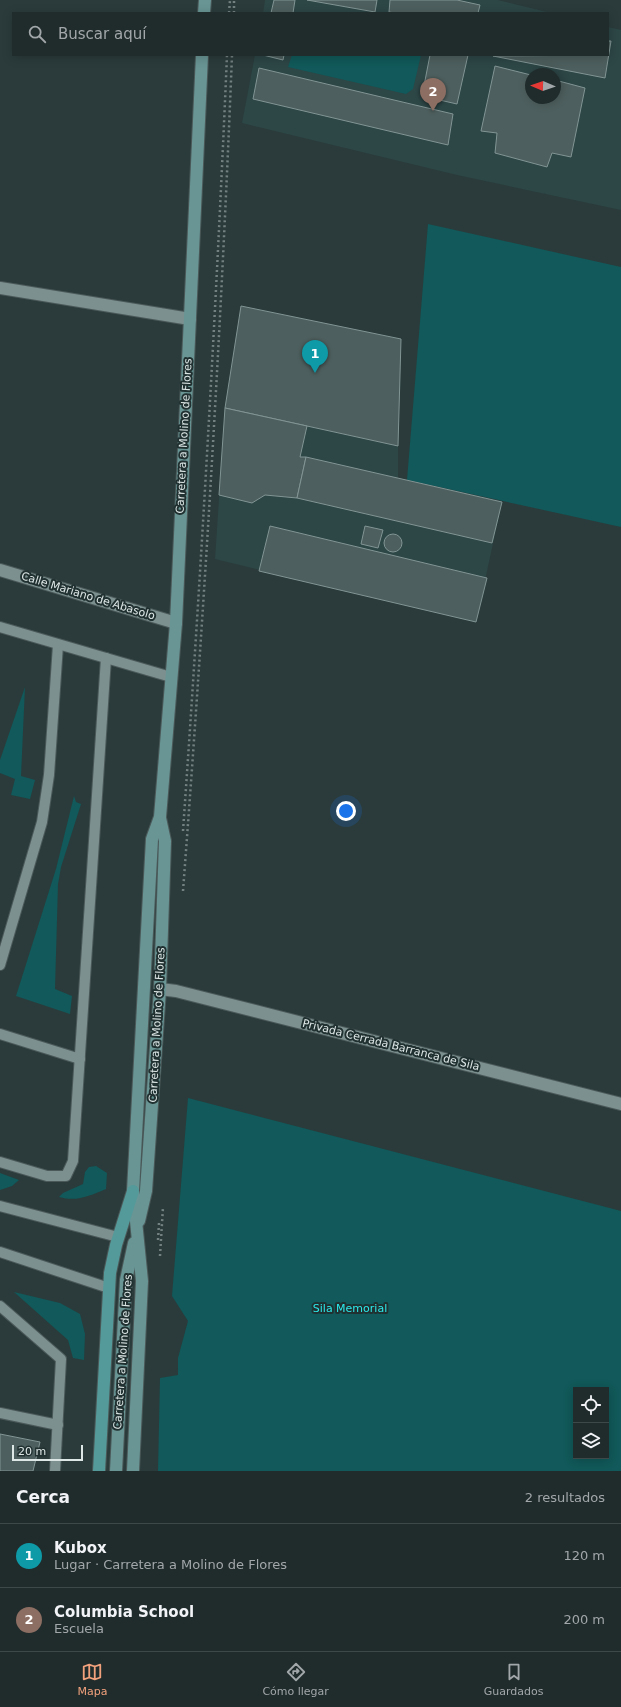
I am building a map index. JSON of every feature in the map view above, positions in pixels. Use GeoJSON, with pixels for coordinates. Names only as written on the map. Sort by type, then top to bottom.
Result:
{"type":"FeatureCollection","features":[{"type":"Feature","properties":{"kind":"main road"},"geometry":{"type":"LineString","coordinates":[[204,12],[205,0]]}},
{"type":"Feature","properties":{"kind":"main road","name":"Carretera a Molino de Flores"},"geometry":{"type":"LineString","coordinates":[[133,1471],[142,1281],[133,1191],[152,839],[160,817],[176,623],[202,56]]}},
{"type":"Feature","properties":{"kind":"main road","name":"Carretera a Molino de Flores"},"geometry":{"type":"LineString","coordinates":[[116,1471],[126,1280],[146,1191],[160,989],[165,841],[160,817]]}},
{"type":"Feature","properties":{"kind":"main road"},"geometry":{"type":"LineString","coordinates":[[99,1471],[109,1288],[118,1237],[133,1191]]}},
{"type":"Feature","properties":{"kind":"street"},"geometry":{"type":"LineString","coordinates":[[0,288],[190,319]]}},
{"type":"Feature","properties":{"kind":"street","name":"Calle Mariano de Abasolo"},"geometry":{"type":"LineString","coordinates":[[0,570],[176,623]]}},
{"type":"Feature","properties":{"kind":"street","name":"Privada Cerrada Barranca de Sila"},"geometry":{"type":"LineString","coordinates":[[160,989],[176,991],[621,1104]]}},
{"type":"Feature","properties":{"kind":"lane"},"geometry":{"type":"LineString","coordinates":[[0,627],[171,677]]}},
{"type":"Feature","properties":{"kind":"lane"},"geometry":{"type":"LineString","coordinates":[[0,965],[42,822],[49,775],[58,645]]}},
{"type":"Feature","properties":{"kind":"lane"},"geometry":{"type":"LineString","coordinates":[[0,1162],[47,1176],[66,1176],[73,1161],[106,658]]}},
{"type":"Feature","properties":{"kind":"lane"},"geometry":{"type":"LineString","coordinates":[[0,1034],[80,1059]]}},
{"type":"Feature","properties":{"kind":"lane"},"geometry":{"type":"LineString","coordinates":[[0,1206],[118,1237]]}},
{"type":"Feature","properties":{"kind":"lane"},"geometry":{"type":"LineString","coordinates":[[0,1252],[109,1288]]}},
{"type":"Feature","properties":{"kind":"lane"},"geometry":{"type":"LineString","coordinates":[[0,1306],[61,1359],[55,1471]]}},
{"type":"Feature","properties":{"kind":"lane"},"geometry":{"type":"LineString","coordinates":[[0,1413],[58,1425]]}},
{"type":"Feature","properties":{"kind":"path"},"geometry":{"type":"LineString","coordinates":[[229,12],[230,0]]}},
{"type":"Feature","properties":{"kind":"path"},"geometry":{"type":"LineString","coordinates":[[234,0],[234,12]]}},
{"type":"Feature","properties":{"kind":"path"},"geometry":{"type":"LineString","coordinates":[[210,410],[227,56]]}},
{"type":"Feature","properties":{"kind":"path"},"geometry":{"type":"LineString","coordinates":[[183,897],[206,576],[232,56]]}},
{"type":"Feature","properties":{"kind":"path"},"geometry":{"type":"LineString","coordinates":[[159,1261],[163,1205]]}},
{"type":"Feature","properties":{"kind":"shaded area"},"geometry":{"type":"Polygon","coordinates":[[[265,0],[498,0],[547,12],[263,12],[265,0]]]}},
{"type":"Feature","properties":{"kind":"shaded area"},"geometry":{"type":"Polygon","coordinates":[[[609,27],[621,30],[621,210],[457,175],[242,123],[255,56],[609,56],[609,27]]]}},
{"type":"Feature","properties":{"kind":"shaded area"},"geometry":{"type":"Polygon","coordinates":[[[225,408],[398,446],[398,478],[502,502],[476,622],[215,559],[225,408]]]}},
{"type":"Feature","properties":{"kind":"green space"},"geometry":{"type":"Polygon","coordinates":[[[292,56],[421,56],[413,89],[406,94],[288,67],[292,56]]]}},
{"type":"Feature","properties":{"kind":"green space"},"geometry":{"type":"Polygon","coordinates":[[[428,224],[621,267],[621,527],[407,480],[428,224]]]}},
{"type":"Feature","properties":{"kind":"green space"},"geometry":{"type":"Polygon","coordinates":[[[25,687],[21,776],[35,780],[30,799],[11,795],[15,779],[0,773],[0,760],[25,687]]]}},
{"type":"Feature","properties":{"kind":"green space"},"geometry":{"type":"Polygon","coordinates":[[[74,796],[76,802],[81,804],[61,867],[58,884],[55,989],[72,996],[70,1014],[16,996],[56,869],[74,796]]]}},
{"type":"Feature","properties":{"kind":"green space","name":"Sila Memorial"},"geometry":{"type":"Polygon","coordinates":[[[188,1098],[621,1211],[621,1471],[158,1471],[160,1378],[178,1375],[178,1358],[188,1321],[172,1296],[188,1098]]]}},
{"type":"Feature","properties":{"kind":"green space"},"geometry":{"type":"Polygon","coordinates":[[[96,1166],[107,1173],[106,1189],[77,1199],[59,1197],[63,1193],[83,1184],[85,1172],[89,1167],[96,1166]]]}},
{"type":"Feature","properties":{"kind":"green space"},"geometry":{"type":"Polygon","coordinates":[[[0,1173],[19,1180],[12,1186],[0,1190],[0,1173]]]}},
{"type":"Feature","properties":{"kind":"green space"},"geometry":{"type":"Polygon","coordinates":[[[14,1292],[60,1303],[80,1314],[85,1334],[84,1360],[73,1358],[68,1340],[14,1292]]]}},
{"type":"Feature","properties":{"kind":"building"},"geometry":{"type":"Polygon","coordinates":[[[274,0],[295,0],[293,12],[271,12],[274,0]]]}},
{"type":"Feature","properties":{"kind":"building"},"geometry":{"type":"Polygon","coordinates":[[[307,0],[377,0],[375,12],[307,0]]]}},
{"type":"Feature","properties":{"kind":"building"},"geometry":{"type":"Polygon","coordinates":[[[390,0],[457,0],[480,5],[478,12],[389,12],[390,0]]]}},
{"type":"Feature","properties":{"kind":"building"},"geometry":{"type":"Polygon","coordinates":[[[609,41],[611,41],[609,53],[609,41]]]}},
{"type":"Feature","properties":{"kind":"building"},"geometry":{"type":"Polygon","coordinates":[[[267,56],[284,56],[283,60],[267,56]]]}},
{"type":"Feature","properties":{"kind":"building"},"geometry":{"type":"Polygon","coordinates":[[[430,56],[468,56],[457,104],[422,96],[430,56]]]}},
{"type":"Feature","properties":{"kind":"building"},"geometry":{"type":"Polygon","coordinates":[[[493,56],[609,56],[605,78],[561,69],[561,68],[554,68],[493,56]]]}},
{"type":"Feature","properties":{"kind":"building"},"geometry":{"type":"Polygon","coordinates":[[[495,66],[525,74],[525,104],[561,104],[561,82],[585,88],[571,157],[552,153],[547,167],[495,153],[497,133],[481,131],[495,66]]]}},
{"type":"Feature","properties":{"kind":"building"},"geometry":{"type":"Polygon","coordinates":[[[259,68],[453,114],[448,145],[253,99],[259,68]]]}},
{"type":"Feature","properties":{"kind":"building"},"geometry":{"type":"Polygon","coordinates":[[[241,306],[401,339],[398,446],[225,408],[241,306]]]}},
{"type":"Feature","properties":{"kind":"building"},"geometry":{"type":"Polygon","coordinates":[[[225,408],[307,426],[300,457],[306,457],[297,498],[265,495],[252,503],[219,495],[225,408]]]}},
{"type":"Feature","properties":{"kind":"building"},"geometry":{"type":"Polygon","coordinates":[[[306,457],[502,502],[492,543],[297,498],[306,457]]]}},
{"type":"Feature","properties":{"kind":"building"},"geometry":{"type":"Polygon","coordinates":[[[270,526],[487,578],[476,622],[259,571],[270,526]]]}},
{"type":"Feature","properties":{"kind":"building"},"geometry":{"type":"Polygon","coordinates":[[[365,526],[383,530],[378,548],[361,544],[365,526]]]}},
{"type":"Feature","properties":{"kind":"building"},"geometry":{"type":"Polygon","coordinates":[[[393,534],[399,537],[402,543],[399,549],[393,552],[387,549],[384,543],[387,537],[393,534]]]}},
{"type":"Feature","properties":{"kind":"building"},"geometry":{"type":"Polygon","coordinates":[[[0,1434],[40,1442],[33,1471],[0,1471],[0,1434]]]}},
{"type":"Feature","properties":{"kind":"place","name":"Columbia School"},"geometry":{"type":"Point","coordinates":[433,111]}},
{"type":"Feature","properties":{"kind":"place","name":"Kubox"},"geometry":{"type":"Point","coordinates":[315,373]}}]}
